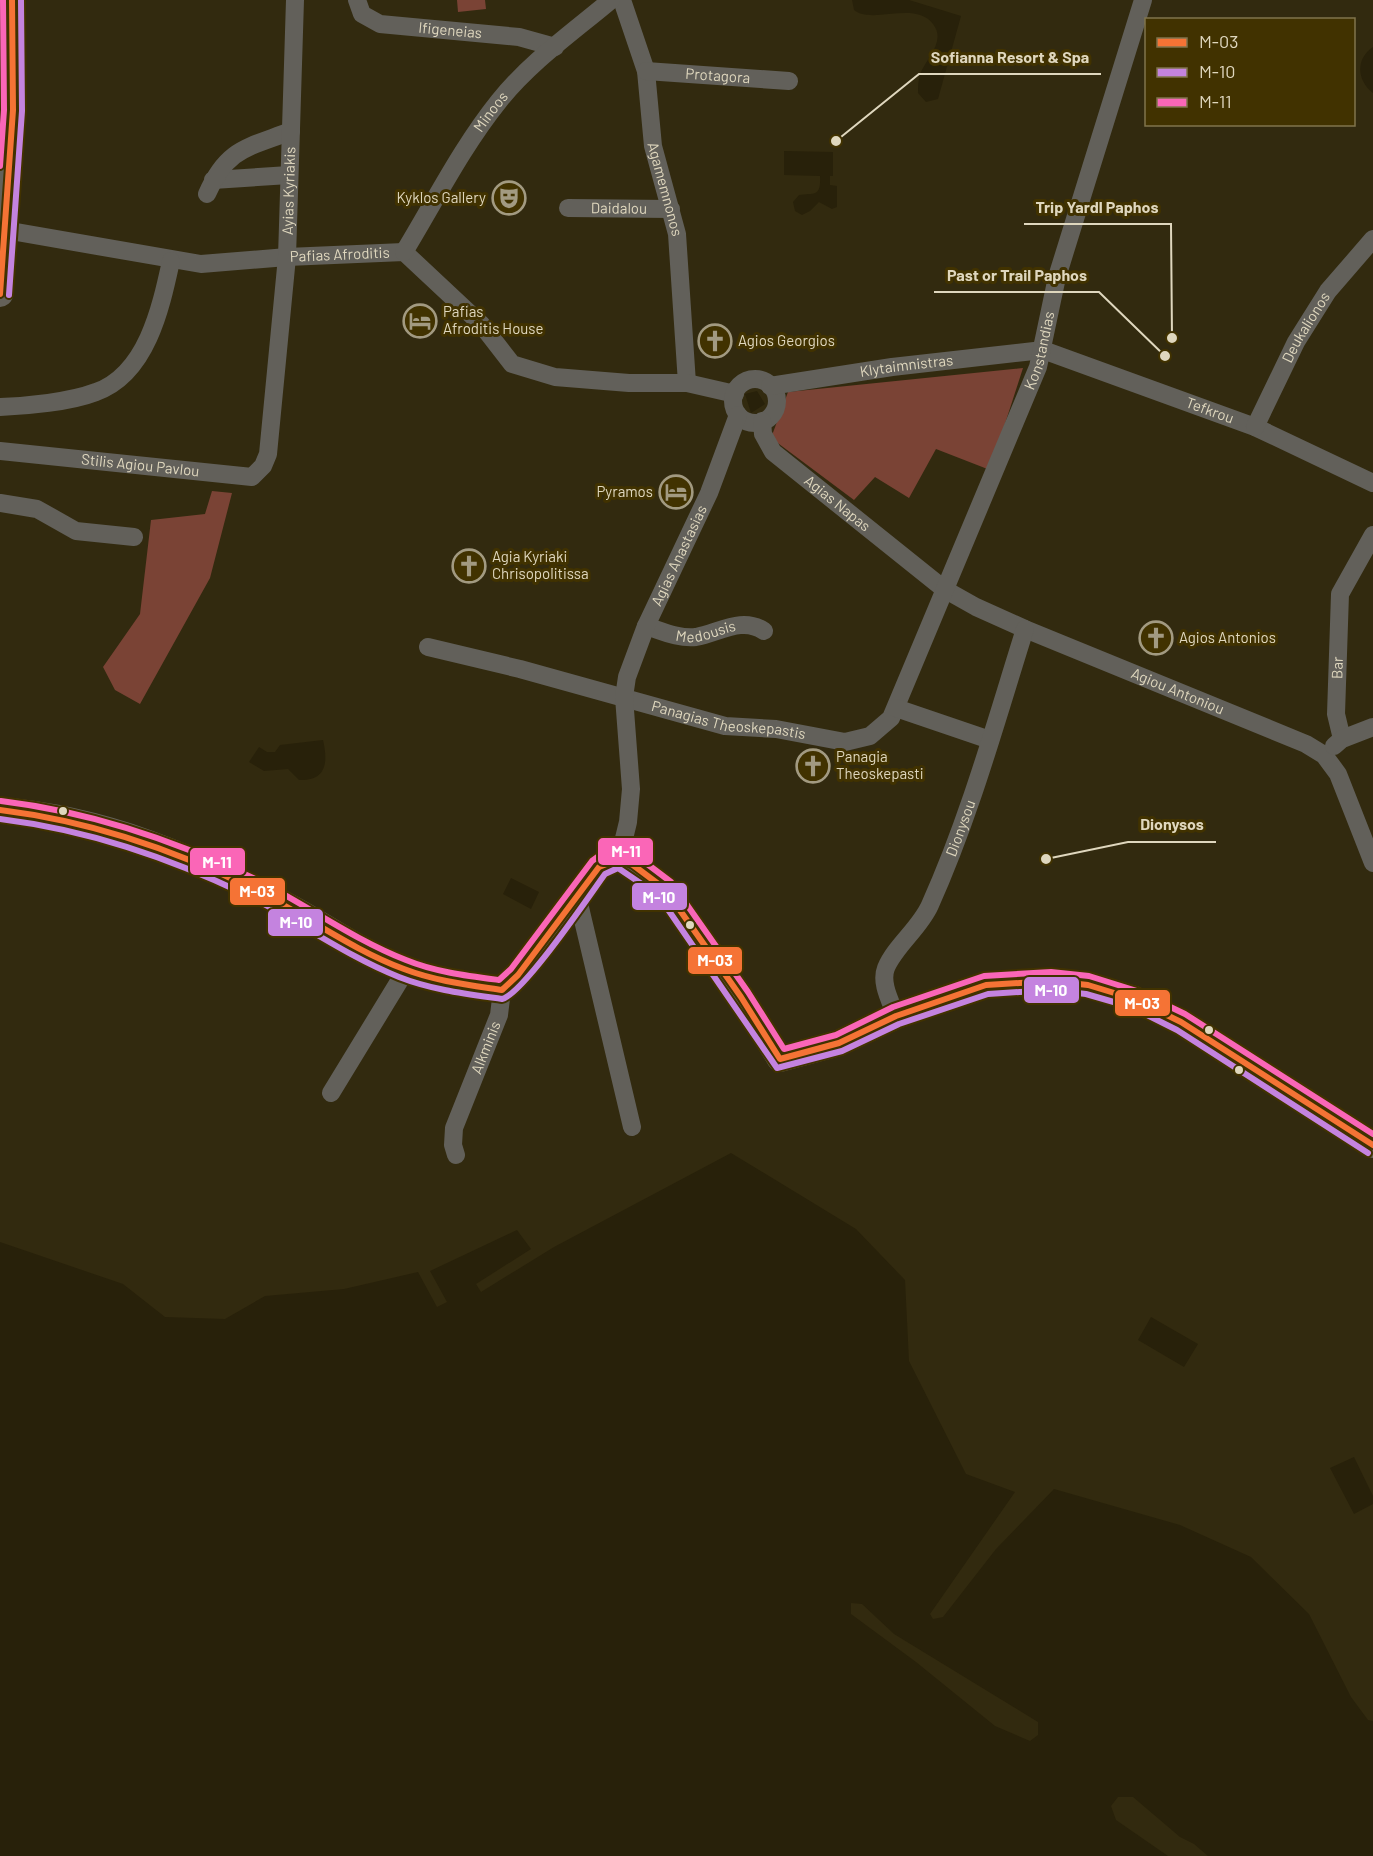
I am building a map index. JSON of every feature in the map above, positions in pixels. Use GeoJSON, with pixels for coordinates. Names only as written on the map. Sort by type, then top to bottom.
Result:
{"type":"FeatureCollection","features":[{"type":"Feature","properties":{"kind":"main road"},"geometry":{"type":"LineString","coordinates":[[0,294],[5,230],[4,199],[13,110],[12,0]]}},
{"type":"Feature","properties":{"kind":"main road"},"geometry":{"type":"LineString","coordinates":[[0,810],[91,823],[164,847],[286,905],[370,955],[406,970],[502,990],[518,975],[599,867],[606,862],[619,859],[633,865],[665,889],[741,997],[780,1059],[839,1042],[896,1016],[987,985],[1051,981],[1109,990],[1134,999],[1188,1026],[1373,1145]]}},
{"type":"Feature","properties":{"kind":"street","name":"Ayias Kyriakis"},"geometry":{"type":"LineString","coordinates":[[268,454],[287,257],[295,0]]}},
{"type":"Feature","properties":{"kind":"street","name":"Ifigeneias"},"geometry":{"type":"LineString","coordinates":[[357,0],[362,14],[380,24],[519,37],[555,47]]}},
{"type":"Feature","properties":{"kind":"street","name":"Minoos"},"geometry":{"type":"LineString","coordinates":[[404,252],[467,147],[499,101],[526,72],[611,0]]}},
{"type":"Feature","properties":{"kind":"street","name":"Agamemnonos"},"geometry":{"type":"LineString","coordinates":[[622,0],[646,71],[653,146],[677,234],[687,383]]}},
{"type":"Feature","properties":{"kind":"street","name":"Konstandias"},"geometry":{"type":"LineString","coordinates":[[944,589],[1012,431],[1043,350],[1046,321],[1057,277],[1143,0]]}},
{"type":"Feature","properties":{"kind":"street","name":"Protagora"},"geometry":{"type":"LineString","coordinates":[[646,71],[789,81]]}},
{"type":"Feature","properties":{"kind":"street"},"geometry":{"type":"LineString","coordinates":[[290,175],[210,187],[218,170],[240,150],[291,131]]}},
{"type":"Feature","properties":{"kind":"street","name":"Daidalou"},"geometry":{"type":"LineString","coordinates":[[568,208],[671,209]]}},
{"type":"Feature","properties":{"kind":"street","name":"Pafias Afroditis"},"geometry":{"type":"LineString","coordinates":[[5,230],[171,261],[201,264],[287,257],[404,252],[481,324],[512,364],[555,377],[629,383],[687,383],[735,394]]}},
{"type":"Feature","properties":{"kind":"street","name":"Deukalionos"},"geometry":{"type":"LineString","coordinates":[[1255,427],[1296,342],[1328,291],[1373,239]]}},
{"type":"Feature","properties":{"kind":"street"},"geometry":{"type":"LineString","coordinates":[[0,407],[33,405],[96,392],[115,381],[140,353],[161,306],[171,261]]}},
{"type":"Feature","properties":{"kind":"street","name":"Klytaimnistras"},"geometry":{"type":"LineString","coordinates":[[770,386],[892,366],[1043,350]]}},
{"type":"Feature","properties":{"kind":"street","name":"Tefkrou"},"geometry":{"type":"LineString","coordinates":[[1043,350],[1255,427],[1373,483]]}},
{"type":"Feature","properties":{"kind":"street"},"geometry":{"type":"LineString","coordinates":[[757,380],[770,386],[776,394],[777,405],[769,418],[748,422],[738,415],[733,404],[735,394],[747,381],[757,380]]}},
{"type":"Feature","properties":{"kind":"street","name":"Agias Anastasias"},"geometry":{"type":"LineString","coordinates":[[624,697],[627,677],[646,626],[709,493],[738,415]]}},
{"type":"Feature","properties":{"kind":"street","name":"Agias Napas"},"geometry":{"type":"LineString","coordinates":[[762,421],[763,434],[773,452],[927,576]]}},
{"type":"Feature","properties":{"kind":"street","name":"Stilis Agiou Pavlou"},"geometry":{"type":"LineString","coordinates":[[0,451],[252,477],[263,466],[268,454]]}},
{"type":"Feature","properties":{"kind":"street"},"geometry":{"type":"LineString","coordinates":[[0,503],[37,509],[76,531],[134,537]]}},
{"type":"Feature","properties":{"kind":"street","name":"Bar"},"geometry":{"type":"LineString","coordinates":[[1342,739],[1336,714],[1340,594],[1373,535]]}},
{"type":"Feature","properties":{"kind":"street","name":"Agiou Antoniou"},"geometry":{"type":"LineString","coordinates":[[927,576],[944,589],[976,607],[1025,629],[1306,744],[1324,754]]}},
{"type":"Feature","properties":{"kind":"street","name":"Panagias Theoskepastis"},"geometry":{"type":"LineString","coordinates":[[428,646],[725,726],[776,729],[845,742],[870,735],[891,718],[944,589]]}},
{"type":"Feature","properties":{"kind":"street","name":"Medousis"},"geometry":{"type":"LineString","coordinates":[[646,626],[687,637],[743,624],[757,626],[764,631]]}},
{"type":"Feature","properties":{"kind":"street","name":"Dionysou"},"geometry":{"type":"LineString","coordinates":[[896,1016],[884,981],[885,969],[918,927],[931,903],[964,819],[1025,629]]}},
{"type":"Feature","properties":{"kind":"street"},"geometry":{"type":"LineString","coordinates":[[619,859],[628,822],[631,789],[624,697]]}},
{"type":"Feature","properties":{"kind":"street"},"geometry":{"type":"LineString","coordinates":[[896,708],[990,740]]}},
{"type":"Feature","properties":{"kind":"street"},"geometry":{"type":"LineString","coordinates":[[1373,727],[1342,739],[1324,754],[1348,796],[1373,863]]}},
{"type":"Feature","properties":{"kind":"street"},"geometry":{"type":"LineString","coordinates":[[577,895],[632,1127]]}},
{"type":"Feature","properties":{"kind":"street"},"geometry":{"type":"LineString","coordinates":[[331,1094],[406,970]]}},
{"type":"Feature","properties":{"kind":"street","name":"Alkminis"},"geometry":{"type":"LineString","coordinates":[[456,1155],[453,1145],[454,1128],[499,1015],[502,990]]}},
{"type":"Feature","properties":{"kind":"shaded area"},"geometry":{"type":"Polygon","coordinates":[[[457,0],[485,0],[486,9],[458,12],[457,0]]]}},
{"type":"Feature","properties":{"kind":"shaded area"},"geometry":{"type":"Polygon","coordinates":[[[852,0],[909,0],[961,16],[938,99],[926,102],[918,93],[920,75],[934,50],[938,37],[933,24],[925,17],[916,14],[862,14],[854,10],[852,0]]]}},
{"type":"Feature","properties":{"kind":"shaded area"},"geometry":{"type":"Polygon","coordinates":[[[1373,47],[1373,93],[1364,82],[1360,70],[1363,58],[1373,47]]]}},
{"type":"Feature","properties":{"kind":"shaded area"},"geometry":{"type":"Polygon","coordinates":[[[784,151],[833,152],[833,176],[830,176],[830,185],[837,186],[837,207],[832,209],[819,202],[802,215],[795,211],[793,202],[799,195],[813,194],[818,191],[820,176],[784,175],[784,151]]]}},
{"type":"Feature","properties":{"kind":"shaded area"},"geometry":{"type":"Polygon","coordinates":[[[1023,368],[990,470],[936,449],[909,498],[875,477],[854,500],[771,438],[788,392],[1023,368]]]}},
{"type":"Feature","properties":{"kind":"shaded area"},"geometry":{"type":"Polygon","coordinates":[[[757,391],[765,404],[751,413],[745,394],[757,391]]]}},
{"type":"Feature","properties":{"kind":"shaded area"},"geometry":{"type":"Polygon","coordinates":[[[212,491],[232,493],[210,578],[140,704],[115,690],[103,667],[140,614],[151,520],[205,514],[212,491]]]}},
{"type":"Feature","properties":{"kind":"shaded area"},"geometry":{"type":"Polygon","coordinates":[[[323,740],[325,763],[320,774],[315,777],[299,780],[288,769],[264,771],[249,762],[259,747],[267,752],[275,752],[280,745],[323,740]]]}},
{"type":"Feature","properties":{"kind":"shaded area"},"geometry":{"type":"Polygon","coordinates":[[[511,878],[539,892],[531,909],[503,894],[511,878]]]}},
{"type":"Feature","properties":{"kind":"shaded area"},"geometry":{"type":"Polygon","coordinates":[[[731,1153],[856,1229],[905,1280],[909,1361],[966,1474],[1015,1492],[930,1614],[933,1619],[943,1617],[996,1549],[1054,1489],[1180,1525],[1251,1557],[1309,1614],[1351,1697],[1368,1720],[1373,1721],[1373,1856],[0,1856],[0,1242],[123,1284],[165,1317],[225,1319],[265,1296],[344,1289],[418,1272],[437,1307],[447,1302],[430,1271],[517,1230],[531,1249],[476,1284],[481,1292],[554,1247],[731,1153]]]}},
{"type":"Feature","properties":{"kind":"shaded area"},"geometry":{"type":"Polygon","coordinates":[[[1151,1317],[1198,1344],[1184,1367],[1138,1340],[1151,1317]]]}},
{"type":"Feature","properties":{"kind":"shaded area"},"geometry":{"type":"Polygon","coordinates":[[[1354,1457],[1373,1496],[1373,1504],[1354,1514],[1330,1468],[1354,1457]]]}},
{"type":"Feature","properties":{"kind":"pier"},"geometry":{"type":"Polygon","coordinates":[[[851,1603],[862,1604],[894,1634],[1038,1722],[1038,1735],[1030,1741],[995,1726],[916,1662],[851,1614],[851,1603]]]}},
{"type":"Feature","properties":{"kind":"pier"},"geometry":{"type":"Polygon","coordinates":[[[1118,1797],[1133,1797],[1180,1837],[1194,1844],[1208,1856],[1168,1856],[1116,1820],[1111,1806],[1118,1797]]]}},
{"type":"Feature","properties":{"kind":"transit line","name":"M-11"},"geometry":{"type":"LineString","coordinates":[[0,166],[4,110],[3,0]]}},
{"type":"Feature","properties":{"kind":"transit line","name":"M-03"},"geometry":{"type":"LineString","coordinates":[[0,294],[13,110],[12,0]]}},
{"type":"Feature","properties":{"kind":"transit line","name":"M-10"},"geometry":{"type":"LineString","coordinates":[[9,295],[22,111],[21,0]]}},
{"type":"Feature","properties":{"kind":"transit line","name":"M-11"},"geometry":{"type":"LineString","coordinates":[[1,801],[67,812],[161,839],[253,878],[366,942],[406,960],[440,971],[499,980],[511,969],[592,861],[603,853],[622,850],[638,857],[671,882],[748,992],[784,1049],[836,1035],[893,1007],[984,976],[1051,972],[1089,976],[1137,991],[1185,1014],[1373,1134]]}},
{"type":"Feature","properties":{"kind":"transit line","name":"M-03"},"geometry":{"type":"LineString","coordinates":[[0,810],[66,821],[97,829],[191,860],[251,888],[384,961],[428,977],[502,990],[518,975],[599,867],[619,859],[633,865],[665,889],[741,997],[780,1059],[839,1043],[896,1016],[986,985],[1051,981],[1088,985],[1134,999],[1181,1022],[1373,1145]]}},
{"type":"Feature","properties":{"kind":"transit line","name":"M-10"},"geometry":{"type":"LineString","coordinates":[[0,819],[64,830],[157,857],[247,895],[379,969],[437,988],[502,999],[512,993],[540,963],[605,874],[618,868],[658,895],[777,1068],[842,1051],[899,1024],[988,994],[1051,990],[1086,994],[1131,1007],[1177,1030],[1368,1153]]}},
{"type":"Feature","properties":{"kind":"place","name":"Sofianna Resort & Spa"},"geometry":{"type":"Point","coordinates":[836,141]}},
{"type":"Feature","properties":{"kind":"place","name":"Kyklos Gallery"},"geometry":{"type":"Point","coordinates":[509,198]}},
{"type":"Feature","properties":{"kind":"place","name":"Pafias Afroditis House"},"geometry":{"type":"Point","coordinates":[420,321]}},
{"type":"Feature","properties":{"kind":"place","name":"Trip Yardl Paphos"},"geometry":{"type":"Point","coordinates":[1172,338]}},
{"type":"Feature","properties":{"kind":"place","name":"Agios Georgios"},"geometry":{"type":"Point","coordinates":[715,341]}},
{"type":"Feature","properties":{"kind":"place","name":"Past or Trail Paphos"},"geometry":{"type":"Point","coordinates":[1165,356]}},
{"type":"Feature","properties":{"kind":"place","name":"Pyramos"},"geometry":{"type":"Point","coordinates":[676,492]}},
{"type":"Feature","properties":{"kind":"place","name":"Agia Kyriaki Chrisopolitissa"},"geometry":{"type":"Point","coordinates":[469,566]}},
{"type":"Feature","properties":{"kind":"place","name":"Agios Antonios"},"geometry":{"type":"Point","coordinates":[1156,638]}},
{"type":"Feature","properties":{"kind":"place","name":"Panagia Theoskepasti"},"geometry":{"type":"Point","coordinates":[813,766]}},
{"type":"Feature","properties":{"kind":"place","name":"Dionysos"},"geometry":{"type":"Point","coordinates":[1046,859]}}]}
